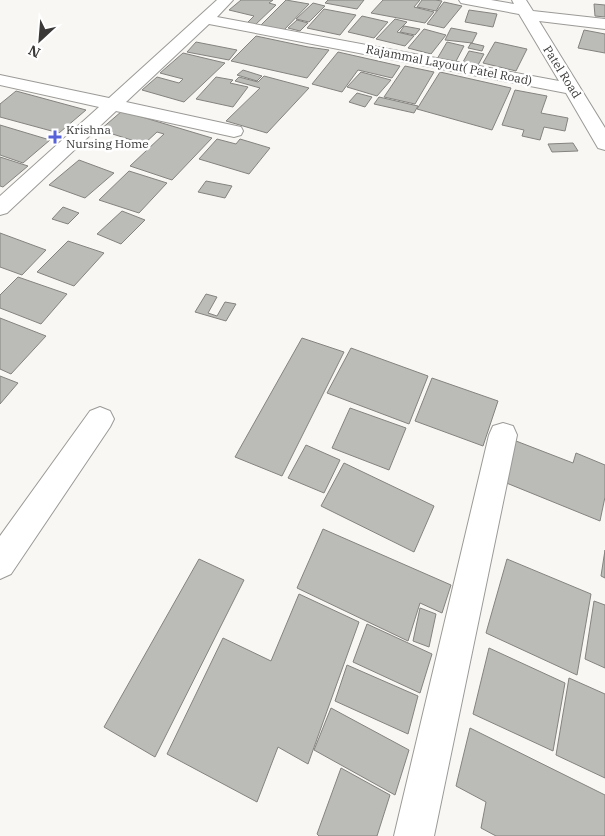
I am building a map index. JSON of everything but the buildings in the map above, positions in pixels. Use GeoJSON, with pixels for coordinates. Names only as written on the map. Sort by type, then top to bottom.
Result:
{"type":"FeatureCollection","features":[{"type":"Feature","properties":{"kind":"street"},"geometry":{"type":"LineString","coordinates":[[0,208],[226,0]]}},
{"type":"Feature","properties":{"kind":"street"},"geometry":{"type":"LineString","coordinates":[[466,0],[523,8],[605,24]]}},
{"type":"Feature","properties":{"kind":"street","name":"Patel Road"},"geometry":{"type":"LineString","coordinates":[[523,8],[605,144]]}},
{"type":"Feature","properties":{"kind":"street","name":"Rajammal Layout( Patel Road)"},"geometry":{"type":"LineString","coordinates":[[206,19],[573,89]]}},
{"type":"Feature","properties":{"kind":"street"},"geometry":{"type":"LineString","coordinates":[[0,80],[234,131]]}},
{"type":"Feature","properties":{"kind":"street"},"geometry":{"type":"LineString","coordinates":[[0,563],[100,419]]}},
{"type":"Feature","properties":{"kind":"street"},"geometry":{"type":"LineString","coordinates":[[414,836],[503,435]]}},
{"type":"Feature","properties":{"kind":"place","name":"Krishna Nursing Home"},"geometry":{"type":"Point","coordinates":[55,137]}}]}
